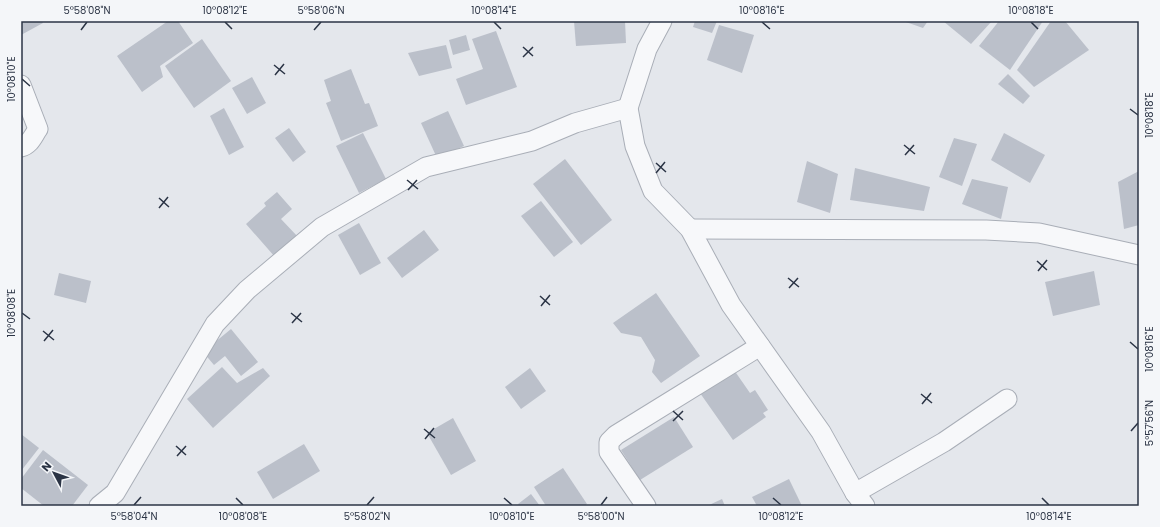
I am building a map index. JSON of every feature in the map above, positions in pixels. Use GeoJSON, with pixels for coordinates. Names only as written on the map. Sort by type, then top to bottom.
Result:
{"type":"FeatureCollection","features":[{"type":"Feature","properties":{"kind":"street"},"geometry":{"type":"LineString","coordinates":[[662,21],[646,49],[628,108],[635,146],[653,191],[690,229],[731,304],[821,432],[860,500],[1007,399]]}},
{"type":"Feature","properties":{"kind":"street"},"geometry":{"type":"LineString","coordinates":[[21,85],[38,129],[31,140],[21,147]]}},
{"type":"Feature","properties":{"kind":"street"},"geometry":{"type":"LineString","coordinates":[[98,506],[115,493],[215,324],[247,290],[322,227],[426,167],[532,141],[575,123],[628,108]]}},
{"type":"Feature","properties":{"kind":"street"},"geometry":{"type":"LineString","coordinates":[[690,229],[986,230],[1039,233],[1139,255]]}},
{"type":"Feature","properties":{"kind":"street"},"geometry":{"type":"LineString","coordinates":[[646,506],[609,452],[609,442],[616,435],[760,346]]}},
{"type":"Feature","properties":{"kind":"building"},"geometry":{"type":"Polygon","coordinates":[[[21,21],[42,21],[43,23],[21,35],[21,21]]]}},
{"type":"Feature","properties":{"kind":"building"},"geometry":{"type":"Polygon","coordinates":[[[168,21],[178,21],[193,43],[160,66],[163,77],[142,92],[117,56],[168,21]]]}},
{"type":"Feature","properties":{"kind":"building"},"geometry":{"type":"Polygon","coordinates":[[[574,21],[625,21],[626,43],[576,46],[574,21]]]}},
{"type":"Feature","properties":{"kind":"building"},"geometry":{"type":"Polygon","coordinates":[[[695,21],[717,21],[712,33],[693,27],[695,21]]]}},
{"type":"Feature","properties":{"kind":"building"},"geometry":{"type":"Polygon","coordinates":[[[903,21],[928,21],[923,28],[903,21]]]}},
{"type":"Feature","properties":{"kind":"building"},"geometry":{"type":"Polygon","coordinates":[[[943,21],[992,21],[971,44],[943,21]]]}},
{"type":"Feature","properties":{"kind":"building"},"geometry":{"type":"Polygon","coordinates":[[[999,21],[1043,21],[1010,70],[979,46],[999,21]]]}},
{"type":"Feature","properties":{"kind":"building"},"geometry":{"type":"Polygon","coordinates":[[[1051,21],[1065,21],[1089,50],[1034,87],[1017,70],[1051,21]]]}},
{"type":"Feature","properties":{"kind":"building"},"geometry":{"type":"Polygon","coordinates":[[[719,25],[754,35],[742,73],[707,60],[719,25]]]}},
{"type":"Feature","properties":{"kind":"building"},"geometry":{"type":"Polygon","coordinates":[[[496,31],[517,87],[466,105],[456,79],[483,69],[472,39],[496,31]]]}},
{"type":"Feature","properties":{"kind":"building"},"geometry":{"type":"Polygon","coordinates":[[[466,35],[470,50],[453,55],[449,40],[466,35]]]}},
{"type":"Feature","properties":{"kind":"building"},"geometry":{"type":"Polygon","coordinates":[[[202,39],[231,81],[194,108],[165,66],[202,39]]]}},
{"type":"Feature","properties":{"kind":"building"},"geometry":{"type":"Polygon","coordinates":[[[446,45],[452,68],[419,76],[408,53],[446,45]]]}},
{"type":"Feature","properties":{"kind":"building"},"geometry":{"type":"Polygon","coordinates":[[[351,69],[365,104],[369,103],[378,126],[341,141],[326,103],[331,101],[324,80],[351,69]]]}},
{"type":"Feature","properties":{"kind":"building"},"geometry":{"type":"Polygon","coordinates":[[[1008,74],[1030,96],[1023,104],[998,84],[1008,74]]]}},
{"type":"Feature","properties":{"kind":"building"},"geometry":{"type":"Polygon","coordinates":[[[252,77],[266,103],[247,114],[232,88],[252,77]]]}},
{"type":"Feature","properties":{"kind":"building"},"geometry":{"type":"Polygon","coordinates":[[[224,108],[244,147],[229,155],[210,116],[224,108]]]}},
{"type":"Feature","properties":{"kind":"building"},"geometry":{"type":"Polygon","coordinates":[[[448,111],[464,146],[437,158],[421,123],[448,111]]]}},
{"type":"Feature","properties":{"kind":"building"},"geometry":{"type":"Polygon","coordinates":[[[289,128],[306,152],[293,162],[275,138],[289,128]]]}},
{"type":"Feature","properties":{"kind":"building"},"geometry":{"type":"Polygon","coordinates":[[[363,133],[386,179],[359,193],[336,146],[363,133]]]}},
{"type":"Feature","properties":{"kind":"building"},"geometry":{"type":"Polygon","coordinates":[[[1004,133],[1045,155],[1030,183],[991,160],[1004,133]]]}},
{"type":"Feature","properties":{"kind":"building"},"geometry":{"type":"Polygon","coordinates":[[[954,138],[977,144],[962,186],[939,177],[954,138]]]}},
{"type":"Feature","properties":{"kind":"building"},"geometry":{"type":"Polygon","coordinates":[[[565,159],[612,220],[581,245],[533,184],[565,159]]]}},
{"type":"Feature","properties":{"kind":"building"},"geometry":{"type":"Polygon","coordinates":[[[807,161],[838,174],[830,213],[797,202],[807,161]]]}},
{"type":"Feature","properties":{"kind":"building"},"geometry":{"type":"Polygon","coordinates":[[[855,168],[930,187],[924,211],[850,200],[855,168]]]}},
{"type":"Feature","properties":{"kind":"building"},"geometry":{"type":"Polygon","coordinates":[[[1139,171],[1139,225],[1124,229],[1118,182],[1139,171]]]}},
{"type":"Feature","properties":{"kind":"building"},"geometry":{"type":"Polygon","coordinates":[[[972,179],[1008,187],[1001,219],[962,204],[972,179]]]}},
{"type":"Feature","properties":{"kind":"building"},"geometry":{"type":"Polygon","coordinates":[[[277,192],[292,209],[281,219],[298,237],[275,257],[246,224],[266,206],[264,203],[277,192]]]}},
{"type":"Feature","properties":{"kind":"building"},"geometry":{"type":"Polygon","coordinates":[[[541,201],[573,242],[554,257],[521,216],[541,201]]]}},
{"type":"Feature","properties":{"kind":"building"},"geometry":{"type":"Polygon","coordinates":[[[359,223],[381,263],[360,275],[338,235],[359,223]]]}},
{"type":"Feature","properties":{"kind":"building"},"geometry":{"type":"Polygon","coordinates":[[[424,230],[439,250],[402,278],[387,258],[424,230]]]}},
{"type":"Feature","properties":{"kind":"building"},"geometry":{"type":"Polygon","coordinates":[[[1094,271],[1100,305],[1053,316],[1045,282],[1094,271]]]}},
{"type":"Feature","properties":{"kind":"building"},"geometry":{"type":"Polygon","coordinates":[[[59,273],[91,281],[86,303],[54,295],[59,273]]]}},
{"type":"Feature","properties":{"kind":"building"},"geometry":{"type":"Polygon","coordinates":[[[656,293],[700,356],[661,383],[652,372],[655,360],[641,337],[621,333],[613,323],[656,293]]]}},
{"type":"Feature","properties":{"kind":"building"},"geometry":{"type":"Polygon","coordinates":[[[231,329],[258,362],[241,376],[225,356],[214,365],[203,352],[231,329]]]}},
{"type":"Feature","properties":{"kind":"building"},"geometry":{"type":"Polygon","coordinates":[[[222,367],[237,383],[263,368],[270,376],[213,428],[187,399],[222,367]]]}},
{"type":"Feature","properties":{"kind":"building"},"geometry":{"type":"Polygon","coordinates":[[[530,368],[546,391],[521,409],[505,387],[530,368]]]}},
{"type":"Feature","properties":{"kind":"building"},"geometry":{"type":"Polygon","coordinates":[[[734,370],[750,393],[755,390],[768,410],[763,413],[766,417],[733,440],[700,393],[734,370]]]}},
{"type":"Feature","properties":{"kind":"building"},"geometry":{"type":"Polygon","coordinates":[[[674,417],[693,447],[640,480],[621,450],[674,417]]]}},
{"type":"Feature","properties":{"kind":"building"},"geometry":{"type":"Polygon","coordinates":[[[453,418],[476,461],[451,475],[427,433],[453,418]]]}},
{"type":"Feature","properties":{"kind":"building"},"geometry":{"type":"Polygon","coordinates":[[[21,434],[39,448],[21,471],[21,434]]]}},
{"type":"Feature","properties":{"kind":"building"},"geometry":{"type":"Polygon","coordinates":[[[304,444],[320,471],[273,499],[257,472],[304,444]]]}},
{"type":"Feature","properties":{"kind":"building"},"geometry":{"type":"Polygon","coordinates":[[[43,450],[88,485],[72,506],[44,506],[21,488],[21,479],[43,450]]]}},
{"type":"Feature","properties":{"kind":"building"},"geometry":{"type":"Polygon","coordinates":[[[563,468],[587,504],[584,506],[546,506],[534,487],[563,468]]]}},
{"type":"Feature","properties":{"kind":"building"},"geometry":{"type":"Polygon","coordinates":[[[789,479],[802,506],[757,506],[752,497],[789,479]]]}},
{"type":"Feature","properties":{"kind":"building"},"geometry":{"type":"Polygon","coordinates":[[[531,494],[540,506],[519,506],[518,504],[531,494]]]}},
{"type":"Feature","properties":{"kind":"building"},"geometry":{"type":"Polygon","coordinates":[[[722,499],[725,506],[707,506],[722,499]]]}}]}
